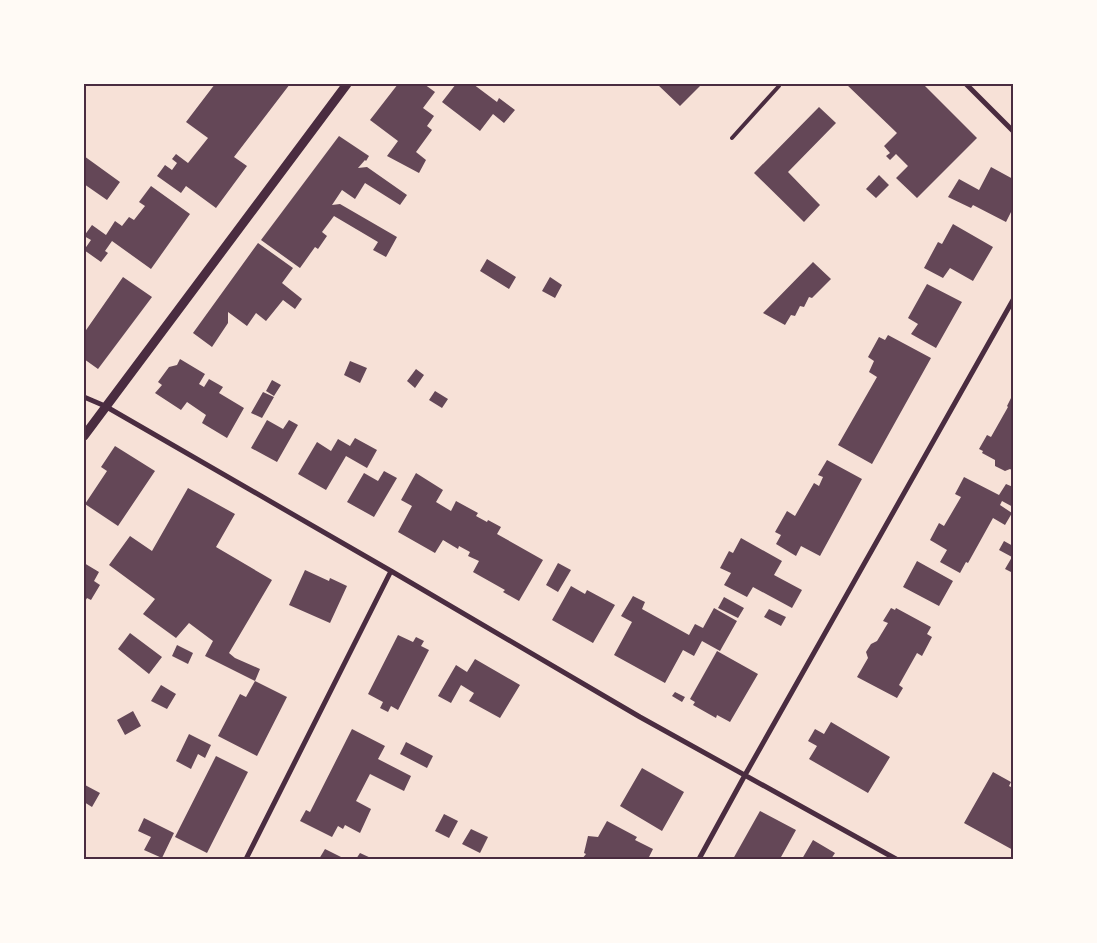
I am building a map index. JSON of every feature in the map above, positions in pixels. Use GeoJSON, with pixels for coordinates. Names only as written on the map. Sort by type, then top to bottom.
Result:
{"type":"FeatureCollection","features":[{"type":"Feature","properties":{"kind":"street"},"geometry":{"type":"LineString","coordinates":[[84,436],[346,84]]}},
{"type":"Feature","properties":{"kind":"street"},"geometry":{"type":"LineString","coordinates":[[966,84],[1013,131]]}},
{"type":"Feature","properties":{"kind":"street"},"geometry":{"type":"LineString","coordinates":[[699,859],[1013,300]]}},
{"type":"Feature","properties":{"kind":"street"},"geometry":{"type":"LineString","coordinates":[[84,397],[105,406],[640,717],[896,859]]}},
{"type":"Feature","properties":{"kind":"street"},"geometry":{"type":"LineString","coordinates":[[246,859],[391,571]]}},
{"type":"Feature","properties":{"kind":"lane"},"geometry":{"type":"LineString","coordinates":[[732,138],[779,84]]}},
{"type":"Feature","properties":{"kind":"building"},"geometry":{"type":"Polygon","coordinates":[[[215,84],[290,84],[234,157],[247,166],[216,208],[186,186],[181,193],[157,176],[165,165],[172,170],[177,163],[172,159],[176,154],[188,163],[208,138],[186,122],[215,84]]]}},
{"type":"Feature","properties":{"kind":"building"},"geometry":{"type":"Polygon","coordinates":[[[398,84],[424,84],[435,92],[423,108],[434,116],[427,126],[432,130],[416,152],[426,160],[419,173],[387,156],[398,141],[370,120],[398,84]]]}},
{"type":"Feature","properties":{"kind":"building"},"geometry":{"type":"Polygon","coordinates":[[[456,84],[473,84],[497,102],[499,98],[515,110],[504,123],[493,114],[480,131],[442,102],[456,84]]]}},
{"type":"Feature","properties":{"kind":"building"},"geometry":{"type":"Polygon","coordinates":[[[657,84],[702,84],[680,106],[657,84]]]}},
{"type":"Feature","properties":{"kind":"building"},"geometry":{"type":"Polygon","coordinates":[[[846,84],[923,84],[977,138],[917,198],[896,178],[908,166],[896,154],[890,160],[886,156],[890,153],[884,146],[897,133],[846,84]]]}},
{"type":"Feature","properties":{"kind":"building"},"geometry":{"type":"Polygon","coordinates":[[[819,107],[836,123],[788,172],[820,205],[804,222],[754,173],[819,107]]]}},
{"type":"Feature","properties":{"kind":"building"},"geometry":{"type":"Polygon","coordinates":[[[339,136],[369,156],[358,168],[367,167],[407,195],[400,205],[365,183],[355,199],[342,190],[332,205],[340,204],[397,237],[386,257],[373,250],[378,242],[334,216],[322,232],[327,236],[318,249],[315,247],[300,268],[261,240],[339,136]]]}},
{"type":"Feature","properties":{"kind":"building"},"geometry":{"type":"Polygon","coordinates":[[[84,156],[120,182],[107,200],[84,184],[84,156]]]}},
{"type":"Feature","properties":{"kind":"building"},"geometry":{"type":"Polygon","coordinates":[[[991,167],[1013,179],[1013,208],[1006,222],[973,205],[971,208],[948,197],[959,179],[979,190],[991,167]]]}},
{"type":"Feature","properties":{"kind":"building"},"geometry":{"type":"Polygon","coordinates":[[[879,175],[889,185],[876,198],[866,189],[879,175]]]}},
{"type":"Feature","properties":{"kind":"building"},"geometry":{"type":"Polygon","coordinates":[[[151,186],[190,214],[151,269],[112,241],[105,251],[108,253],[101,262],[84,250],[91,240],[84,236],[92,225],[106,235],[115,221],[122,226],[129,217],[134,220],[145,206],[139,202],[151,186]]]}},
{"type":"Feature","properties":{"kind":"building"},"geometry":{"type":"Polygon","coordinates":[[[953,224],[993,247],[973,281],[950,268],[943,278],[924,268],[938,242],[942,244],[953,224]]]}},
{"type":"Feature","properties":{"kind":"building"},"geometry":{"type":"Polygon","coordinates":[[[258,243],[293,268],[282,283],[302,299],[295,309],[283,300],[266,321],[256,313],[247,326],[228,312],[228,323],[212,347],[193,333],[258,243]]]}},
{"type":"Feature","properties":{"kind":"building"},"geometry":{"type":"Polygon","coordinates":[[[487,259],[516,277],[509,289],[480,271],[487,259]]]}},
{"type":"Feature","properties":{"kind":"building"},"geometry":{"type":"Polygon","coordinates":[[[813,262],[831,279],[812,298],[809,297],[804,307],[800,306],[795,316],[791,315],[785,325],[763,313],[813,262]]]}},
{"type":"Feature","properties":{"kind":"building"},"geometry":{"type":"Polygon","coordinates":[[[123,277],[152,297],[98,369],[84,359],[84,333],[123,277]]]}},
{"type":"Feature","properties":{"kind":"building"},"geometry":{"type":"Polygon","coordinates":[[[550,277],[562,285],[555,298],[542,291],[550,277]]]}},
{"type":"Feature","properties":{"kind":"building"},"geometry":{"type":"Polygon","coordinates":[[[927,284],[962,302],[936,348],[911,334],[918,324],[908,318],[927,284]]]}},
{"type":"Feature","properties":{"kind":"building"},"geometry":{"type":"Polygon","coordinates":[[[888,335],[931,358],[872,464],[838,445],[877,377],[869,372],[874,361],[868,357],[879,337],[885,340],[888,335]]]}},
{"type":"Feature","properties":{"kind":"building"},"geometry":{"type":"Polygon","coordinates":[[[180,359],[205,374],[199,384],[204,387],[209,379],[223,387],[219,393],[244,408],[227,438],[202,423],[206,415],[187,402],[181,410],[155,393],[162,385],[158,382],[169,367],[177,365],[180,359]]]}},
{"type":"Feature","properties":{"kind":"building"},"geometry":{"type":"Polygon","coordinates":[[[350,361],[367,368],[360,383],[344,375],[350,361]]]}},
{"type":"Feature","properties":{"kind":"building"},"geometry":{"type":"Polygon","coordinates":[[[416,369],[424,375],[415,388],[407,381],[416,369]]]}},
{"type":"Feature","properties":{"kind":"building"},"geometry":{"type":"Polygon","coordinates":[[[272,380],[281,385],[274,396],[266,391],[272,380]]]}},
{"type":"Feature","properties":{"kind":"building"},"geometry":{"type":"Polygon","coordinates":[[[435,391],[448,399],[442,408],[429,400],[435,391]]]}},
{"type":"Feature","properties":{"kind":"building"},"geometry":{"type":"Polygon","coordinates":[[[263,392],[274,397],[262,418],[251,413],[263,392]]]}},
{"type":"Feature","properties":{"kind":"building"},"geometry":{"type":"Polygon","coordinates":[[[1013,394],[1013,471],[1010,469],[1005,471],[995,466],[995,460],[982,453],[983,451],[979,449],[987,435],[991,437],[1013,394]]]}},
{"type":"Feature","properties":{"kind":"building"},"geometry":{"type":"Polygon","coordinates":[[[267,420],[283,429],[289,420],[298,425],[277,462],[251,448],[267,420]]]}},
{"type":"Feature","properties":{"kind":"building"},"geometry":{"type":"Polygon","coordinates":[[[355,438],[377,450],[367,468],[346,456],[326,490],[298,474],[317,442],[331,451],[338,439],[350,446],[355,438]]]}},
{"type":"Feature","properties":{"kind":"building"},"geometry":{"type":"Polygon","coordinates":[[[115,446],[155,471],[118,526],[85,504],[107,471],[101,467],[115,446]]]}},
{"type":"Feature","properties":{"kind":"building"},"geometry":{"type":"Polygon","coordinates":[[[827,460],[862,479],[820,556],[801,546],[796,556],[776,544],[781,535],[775,532],[787,511],[795,516],[814,483],[819,486],[823,477],[818,475],[827,460]]]}},
{"type":"Feature","properties":{"kind":"building"},"geometry":{"type":"Polygon","coordinates":[[[384,471],[397,478],[374,517],[347,502],[364,473],[378,481],[384,471]]]}},
{"type":"Feature","properties":{"kind":"building"},"geometry":{"type":"Polygon","coordinates":[[[416,473],[443,490],[436,502],[451,511],[456,501],[478,513],[476,516],[501,527],[497,534],[543,560],[519,601],[503,592],[505,590],[473,572],[479,561],[468,556],[470,552],[459,546],[458,549],[443,540],[435,553],[398,532],[412,506],[401,500],[416,473]]]}},
{"type":"Feature","properties":{"kind":"building"},"geometry":{"type":"Polygon","coordinates":[[[964,477],[999,495],[1006,484],[1013,487],[1013,507],[1002,501],[1000,505],[1012,513],[1005,525],[993,518],[968,563],[966,562],[960,573],[940,562],[947,550],[930,540],[939,523],[944,526],[961,497],[955,494],[964,477]]]}},
{"type":"Feature","properties":{"kind":"building"},"geometry":{"type":"Polygon","coordinates":[[[188,488],[235,514],[216,547],[272,580],[229,653],[235,658],[260,669],[255,681],[205,656],[213,641],[189,623],[176,638],[143,614],[155,599],[109,565],[130,536],[152,551],[188,488]]]}},
{"type":"Feature","properties":{"kind":"building"},"geometry":{"type":"Polygon","coordinates":[[[741,538],[782,561],[774,575],[802,590],[792,608],[753,587],[747,597],[724,585],[731,573],[720,568],[729,551],[733,553],[741,538]]]}},
{"type":"Feature","properties":{"kind":"building"},"geometry":{"type":"Polygon","coordinates":[[[1004,541],[1013,546],[1013,573],[1005,569],[1012,557],[999,550],[1004,541]]]}},
{"type":"Feature","properties":{"kind":"building"},"geometry":{"type":"Polygon","coordinates":[[[917,561],[953,581],[939,606],[903,587],[917,561]]]}},
{"type":"Feature","properties":{"kind":"building"},"geometry":{"type":"Polygon","coordinates":[[[84,563],[99,572],[94,581],[100,585],[91,600],[87,598],[84,603],[84,563]]]}},
{"type":"Feature","properties":{"kind":"building"},"geometry":{"type":"Polygon","coordinates":[[[558,563],[571,570],[558,592],[546,585],[558,563]]]}},
{"type":"Feature","properties":{"kind":"building"},"geometry":{"type":"Polygon","coordinates":[[[305,570],[329,581],[330,578],[347,586],[330,623],[289,605],[305,570]]]}},
{"type":"Feature","properties":{"kind":"building"},"geometry":{"type":"Polygon","coordinates":[[[571,586],[585,594],[587,590],[615,605],[593,643],[552,620],[571,586]]]}},
{"type":"Feature","properties":{"kind":"building"},"geometry":{"type":"Polygon","coordinates":[[[633,596],[645,602],[642,609],[689,635],[695,624],[703,628],[714,608],[737,621],[720,651],[702,641],[694,656],[683,650],[665,683],[614,655],[632,622],[621,616],[633,596]]]}},
{"type":"Feature","properties":{"kind":"building"},"geometry":{"type":"Polygon","coordinates":[[[724,597],[744,608],[738,618],[718,608],[724,597]]]}},
{"type":"Feature","properties":{"kind":"building"},"geometry":{"type":"Polygon","coordinates":[[[891,608],[895,610],[896,608],[931,627],[927,634],[932,637],[922,656],[917,653],[899,685],[903,688],[897,698],[857,677],[868,658],[866,652],[871,644],[877,641],[888,623],[883,621],[891,608]]]}},
{"type":"Feature","properties":{"kind":"building"},"geometry":{"type":"Polygon","coordinates":[[[769,609],[786,617],[781,626],[764,617],[769,609]]]}},
{"type":"Feature","properties":{"kind":"building"},"geometry":{"type":"Polygon","coordinates":[[[130,633],[162,657],[149,674],[118,649],[130,633]]]}},
{"type":"Feature","properties":{"kind":"building"},"geometry":{"type":"Polygon","coordinates":[[[398,635],[413,642],[416,637],[424,641],[421,646],[429,650],[398,710],[391,706],[388,712],[380,708],[383,702],[368,694],[398,635]]]}},
{"type":"Feature","properties":{"kind":"building"},"geometry":{"type":"Polygon","coordinates":[[[177,645],[193,653],[188,664],[172,656],[177,645]]]}},
{"type":"Feature","properties":{"kind":"building"},"geometry":{"type":"Polygon","coordinates":[[[717,651],[758,674],[730,722],[717,715],[716,718],[693,705],[695,702],[690,699],[717,651]]]}},
{"type":"Feature","properties":{"kind":"building"},"geometry":{"type":"Polygon","coordinates":[[[475,659],[520,685],[500,718],[469,701],[474,693],[461,685],[451,703],[438,696],[456,665],[467,672],[475,659]]]}},
{"type":"Feature","properties":{"kind":"building"},"geometry":{"type":"Polygon","coordinates":[[[255,681],[287,697],[257,756],[218,736],[240,694],[246,697],[255,681]]]}},
{"type":"Feature","properties":{"kind":"building"},"geometry":{"type":"Polygon","coordinates":[[[161,685],[176,694],[167,709],[151,701],[161,685]]]}},
{"type":"Feature","properties":{"kind":"building"},"geometry":{"type":"Polygon","coordinates":[[[675,692],[685,697],[682,702],[672,696],[675,692]]]}},
{"type":"Feature","properties":{"kind":"building"},"geometry":{"type":"Polygon","coordinates":[[[133,711],[141,726],[125,735],[117,720],[133,711]]]}},
{"type":"Feature","properties":{"kind":"building"},"geometry":{"type":"Polygon","coordinates":[[[831,722],[890,757],[868,793],[809,759],[817,746],[808,741],[815,729],[824,734],[831,722]]]}},
{"type":"Feature","properties":{"kind":"building"},"geometry":{"type":"Polygon","coordinates":[[[352,729],[385,746],[378,759],[411,776],[404,791],[370,774],[356,801],[371,809],[360,833],[345,825],[343,829],[338,826],[332,837],[300,821],[306,810],[310,812],[352,729]]]}},
{"type":"Feature","properties":{"kind":"building"},"geometry":{"type":"Polygon","coordinates":[[[189,734],[211,745],[205,758],[198,754],[191,769],[176,761],[189,734]]]}},
{"type":"Feature","properties":{"kind":"building"},"geometry":{"type":"Polygon","coordinates":[[[406,742],[433,756],[427,768],[400,754],[406,742]]]}},
{"type":"Feature","properties":{"kind":"building"},"geometry":{"type":"Polygon","coordinates":[[[216,756],[248,772],[207,853],[175,837],[216,756]]]}},
{"type":"Feature","properties":{"kind":"building"},"geometry":{"type":"Polygon","coordinates":[[[642,768],[684,792],[662,831],[620,806],[642,768]]]}},
{"type":"Feature","properties":{"kind":"building"},"geometry":{"type":"Polygon","coordinates":[[[993,772],[1011,782],[1009,786],[1013,788],[1013,850],[964,823],[993,772]]]}},
{"type":"Feature","properties":{"kind":"building"},"geometry":{"type":"Polygon","coordinates":[[[85,785],[100,793],[92,807],[84,802],[85,785]]]}},
{"type":"Feature","properties":{"kind":"building"},"geometry":{"type":"Polygon","coordinates":[[[760,811],[796,830],[781,857],[785,859],[733,859],[760,811]]]}},
{"type":"Feature","properties":{"kind":"building"},"geometry":{"type":"Polygon","coordinates":[[[444,814],[458,821],[449,838],[435,831],[444,814]]]}},
{"type":"Feature","properties":{"kind":"building"},"geometry":{"type":"Polygon","coordinates":[[[144,818],[174,833],[162,858],[144,850],[151,837],[138,831],[144,818]]]}},
{"type":"Feature","properties":{"kind":"building"},"geometry":{"type":"Polygon","coordinates":[[[607,821],[637,837],[635,840],[653,849],[648,859],[582,859],[586,854],[584,853],[588,836],[598,837],[607,821]]]}},
{"type":"Feature","properties":{"kind":"building"},"geometry":{"type":"Polygon","coordinates":[[[471,829],[488,837],[480,853],[462,844],[471,829]]]}},
{"type":"Feature","properties":{"kind":"building"},"geometry":{"type":"Polygon","coordinates":[[[813,840],[835,853],[831,859],[802,859],[813,840]]]}},
{"type":"Feature","properties":{"kind":"building"},"geometry":{"type":"Polygon","coordinates":[[[325,849],[345,859],[319,859],[325,849]]]}},
{"type":"Feature","properties":{"kind":"building"},"geometry":{"type":"Polygon","coordinates":[[[360,853],[373,859],[356,859],[360,853]]]}}]}
